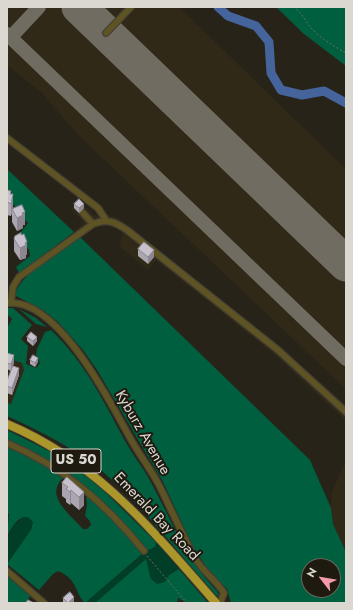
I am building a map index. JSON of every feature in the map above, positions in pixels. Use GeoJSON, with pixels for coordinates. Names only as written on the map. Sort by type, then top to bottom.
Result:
{"type":"FeatureCollection","features":[{"type":"Feature","properties":{"kind":"highway","name":"Emerald Bay Road"},"geometry":{"type":"LineString","coordinates":[[7,424],[56,448],[104,482],[136,513],[216,603]]}},
{"type":"Feature","properties":{"kind":"street"},"geometry":{"type":"LineString","coordinates":[[106,33],[131,7]]}},
{"type":"Feature","properties":{"kind":"street"},"geometry":{"type":"LineString","coordinates":[[7,138],[98,208],[106,220]]}},
{"type":"Feature","properties":{"kind":"street"},"geometry":{"type":"LineString","coordinates":[[83,213],[93,224]]}},
{"type":"Feature","properties":{"kind":"street"},"geometry":{"type":"LineString","coordinates":[[9,303],[13,287],[19,277],[76,234],[93,224],[106,220],[113,221],[127,230],[278,350],[346,412]]}},
{"type":"Feature","properties":{"kind":"street","name":"Kyburz Avenue"},"geometry":{"type":"LineString","coordinates":[[9,303],[27,307],[43,317],[65,336],[92,371],[153,474],[199,564],[224,593],[220,603]]}},
{"type":"Feature","properties":{"kind":"street"},"geometry":{"type":"LineString","coordinates":[[7,443],[40,458],[85,489],[108,509],[144,551]]}},
{"type":"Feature","properties":{"kind":"street"},"geometry":{"type":"LineString","coordinates":[[7,571],[44,603]]}},
{"type":"Feature","properties":{"kind":"path"},"geometry":{"type":"LineString","coordinates":[[293,7],[299,10],[312,29],[338,49],[346,53]]}},
{"type":"Feature","properties":{"kind":"path"},"geometry":{"type":"LineString","coordinates":[[144,551],[153,565],[188,603]]}},
{"type":"Feature","properties":{"kind":"shaded area"},"geometry":{"type":"Polygon","coordinates":[[[7,7],[179,7],[346,169],[346,389],[78,135],[41,92],[7,65],[7,7]]]}},
{"type":"Feature","properties":{"kind":"shaded area"},"geometry":{"type":"Polygon","coordinates":[[[80,200],[94,216],[103,213],[116,217],[125,223],[279,346],[346,405],[346,421],[274,354],[156,260],[148,270],[119,246],[123,234],[116,228],[106,225],[99,226],[80,237],[74,232],[84,223],[71,209],[80,200]]]}},
{"type":"Feature","properties":{"kind":"shaded area"},"geometry":{"type":"Polygon","coordinates":[[[7,358],[22,363],[24,370],[11,404],[7,403],[7,358]]]}},
{"type":"Feature","properties":{"kind":"shaded area"},"geometry":{"type":"Polygon","coordinates":[[[346,460],[346,552],[333,524],[331,508],[332,492],[346,460]]]}},
{"type":"Feature","properties":{"kind":"green space"},"geometry":{"type":"Polygon","coordinates":[[[276,7],[346,7],[346,66],[304,34],[276,7]]]}},
{"type":"Feature","properties":{"kind":"green space"},"geometry":{"type":"Polygon","coordinates":[[[7,169],[74,232],[19,273],[16,267],[30,256],[29,250],[18,236],[28,223],[15,210],[15,206],[7,201],[7,169]]]}},
{"type":"Feature","properties":{"kind":"green space"},"geometry":{"type":"Polygon","coordinates":[[[80,237],[310,460],[331,508],[333,524],[346,552],[346,603],[231,603],[227,589],[209,571],[193,547],[163,482],[97,370],[83,350],[58,322],[43,310],[16,296],[23,281],[53,255],[80,237]]]}},
{"type":"Feature","properties":{"kind":"green space"},"geometry":{"type":"Polygon","coordinates":[[[7,308],[13,308],[32,325],[21,339],[28,346],[26,364],[36,368],[40,363],[36,355],[37,349],[45,332],[51,330],[75,357],[94,385],[130,450],[148,477],[187,551],[219,595],[217,596],[131,498],[102,471],[56,440],[7,416],[7,403],[11,404],[24,370],[22,363],[7,358],[7,328],[12,319],[7,314],[7,308]]]}},
{"type":"Feature","properties":{"kind":"green space"},"geometry":{"type":"Polygon","coordinates":[[[19,309],[36,318],[47,327],[36,324],[19,309]]]}},
{"type":"Feature","properties":{"kind":"green space"},"geometry":{"type":"Polygon","coordinates":[[[7,430],[49,451],[85,475],[105,492],[156,542],[155,547],[146,551],[117,517],[84,486],[47,460],[28,449],[7,440],[7,430]]]}},
{"type":"Feature","properties":{"kind":"green space"},"geometry":{"type":"Polygon","coordinates":[[[7,447],[42,464],[63,478],[56,491],[58,498],[61,505],[83,529],[87,529],[91,525],[90,521],[85,516],[87,505],[86,495],[116,523],[142,554],[85,603],[73,582],[58,571],[53,574],[39,590],[7,564],[31,530],[33,522],[28,517],[21,518],[15,523],[7,536],[9,514],[7,513],[7,447]]]}},
{"type":"Feature","properties":{"kind":"green space"},"geometry":{"type":"Polygon","coordinates":[[[24,517],[28,517],[33,522],[31,530],[7,564],[7,543],[10,532],[13,527],[24,517]]]}},
{"type":"Feature","properties":{"kind":"green space"},"geometry":{"type":"Polygon","coordinates":[[[156,542],[179,569],[169,575],[165,582],[157,585],[151,579],[146,559],[95,603],[85,603],[146,551],[155,547],[156,542]]]}},
{"type":"Feature","properties":{"kind":"green space"},"geometry":{"type":"Polygon","coordinates":[[[146,559],[151,579],[157,584],[165,582],[169,575],[179,569],[208,603],[187,603],[178,598],[177,603],[95,603],[146,559]]]}},
{"type":"Feature","properties":{"kind":"green space"},"geometry":{"type":"Polygon","coordinates":[[[7,576],[30,596],[26,603],[7,603],[7,576]]]}},
{"type":"Feature","properties":{"kind":"building"},"geometry":{"type":"Polygon","coordinates":[[[7,190],[11,191],[10,194],[13,194],[11,204],[7,202],[7,190]]]}},
{"type":"Feature","properties":{"kind":"building"},"geometry":{"type":"Polygon","coordinates":[[[79,199],[84,204],[79,208],[74,204],[79,199]]]}},
{"type":"Feature","properties":{"kind":"building"},"geometry":{"type":"Polygon","coordinates":[[[22,205],[25,212],[17,218],[12,209],[22,205]]]}},
{"type":"Feature","properties":{"kind":"building"},"geometry":{"type":"Polygon","coordinates":[[[21,233],[21,235],[24,234],[27,242],[25,243],[26,245],[20,248],[14,239],[15,236],[21,233]]]}},
{"type":"Feature","properties":{"kind":"building"},"geometry":{"type":"Polygon","coordinates":[[[144,242],[154,250],[148,257],[138,249],[144,242]]]}},
{"type":"Feature","properties":{"kind":"building"},"geometry":{"type":"Polygon","coordinates":[[[31,332],[37,337],[33,341],[27,337],[31,332]]]}},
{"type":"Feature","properties":{"kind":"building"},"geometry":{"type":"Polygon","coordinates":[[[7,353],[14,355],[11,364],[7,363],[7,353]]]}},
{"type":"Feature","properties":{"kind":"building"},"geometry":{"type":"Polygon","coordinates":[[[33,355],[38,358],[35,363],[30,360],[33,355]]]}},
{"type":"Feature","properties":{"kind":"building"},"geometry":{"type":"Polygon","coordinates":[[[13,366],[19,368],[12,388],[7,386],[7,381],[13,366]]]}},
{"type":"Feature","properties":{"kind":"building"},"geometry":{"type":"Polygon","coordinates":[[[67,477],[84,492],[79,497],[71,490],[70,492],[66,489],[68,487],[62,483],[67,477]]]}},
{"type":"Feature","properties":{"kind":"building"},"geometry":{"type":"Polygon","coordinates":[[[70,592],[74,597],[68,603],[63,598],[70,592]]]}},
{"type":"Feature","properties":{"kind":"building"},"geometry":{"type":"Polygon","coordinates":[[[28,600],[34,603],[26,603],[28,600]]]}},
{"type":"Feature","properties":{"kind":"waterway"},"geometry":{"type":"LineString","coordinates":[[218,7],[228,16],[256,26],[269,42],[271,73],[281,90],[302,95],[324,91],[346,103]]}},
{"type":"Feature","properties":{"kind":"taxiway"},"geometry":{"type":"LineString","coordinates":[[11,37],[39,7]]}},
{"type":"Feature","properties":{"kind":"taxiway"},"geometry":{"type":"LineString","coordinates":[[7,34],[346,359]]}},
{"type":"Feature","properties":{"kind":"runway"},"geometry":{"type":"LineString","coordinates":[[79,7],[346,264]]}}]}
